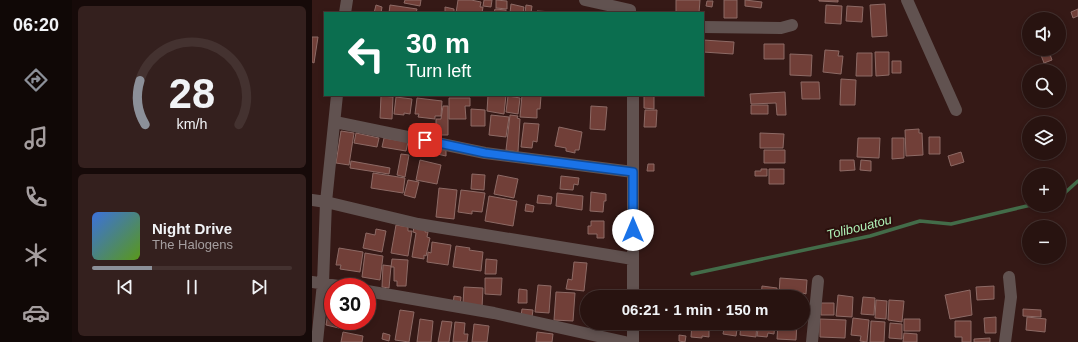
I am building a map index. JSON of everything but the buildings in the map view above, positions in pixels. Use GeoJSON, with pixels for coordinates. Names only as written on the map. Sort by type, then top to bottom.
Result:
{"type":"FeatureCollection","features":[{"type":"Feature","properties":{"kind":"street"},"geometry":{"type":"LineString","coordinates":[[345,12],[347,0]]}},
{"type":"Feature","properties":{"kind":"street"},"geometry":{"type":"LineString","coordinates":[[585,0],[630,8]]}},
{"type":"Feature","properties":{"kind":"street"},"geometry":{"type":"LineString","coordinates":[[907,0],[956,110]]}},
{"type":"Feature","properties":{"kind":"street"},"geometry":{"type":"LineString","coordinates":[[704,27],[781,28],[792,25]]}},
{"type":"Feature","properties":{"kind":"street"},"geometry":{"type":"LineString","coordinates":[[317,342],[317,282],[337,96]]}},
{"type":"Feature","properties":{"kind":"street"},"geometry":{"type":"LineString","coordinates":[[629,96],[633,172],[633,290]]}},
{"type":"Feature","properties":{"kind":"street"},"geometry":{"type":"LineString","coordinates":[[335,122],[485,153],[633,172]]}},
{"type":"Feature","properties":{"kind":"street"},"geometry":{"type":"LineString","coordinates":[[312,200],[418,224],[633,259]]}},
{"type":"Feature","properties":{"kind":"street"},"geometry":{"type":"LineString","coordinates":[[1005,342],[1011,297],[1009,277]]}},
{"type":"Feature","properties":{"kind":"street"},"geometry":{"type":"LineString","coordinates":[[812,342],[818,281]]}},
{"type":"Feature","properties":{"kind":"street"},"geometry":{"type":"LineString","coordinates":[[376,293],[494,313],[625,342]]}},
{"type":"Feature","properties":{"kind":"street"},"geometry":{"type":"LineString","coordinates":[[633,330],[633,342]]}},
{"type":"Feature","properties":{"kind":"waterway","name":"Tolibouatou"},"geometry":{"type":"LineString","coordinates":[[1066,192],[1078,181]]}},
{"type":"Feature","properties":{"kind":"waterway","name":"Tolibouatou"},"geometry":{"type":"LineString","coordinates":[[692,274],[870,236],[920,221],[951,224],[1022,207]]}},
{"type":"Feature","properties":{"kind":"route"},"geometry":{"type":"LineString","coordinates":[[425,140],[485,153],[633,172],[633,230]]}}]}
